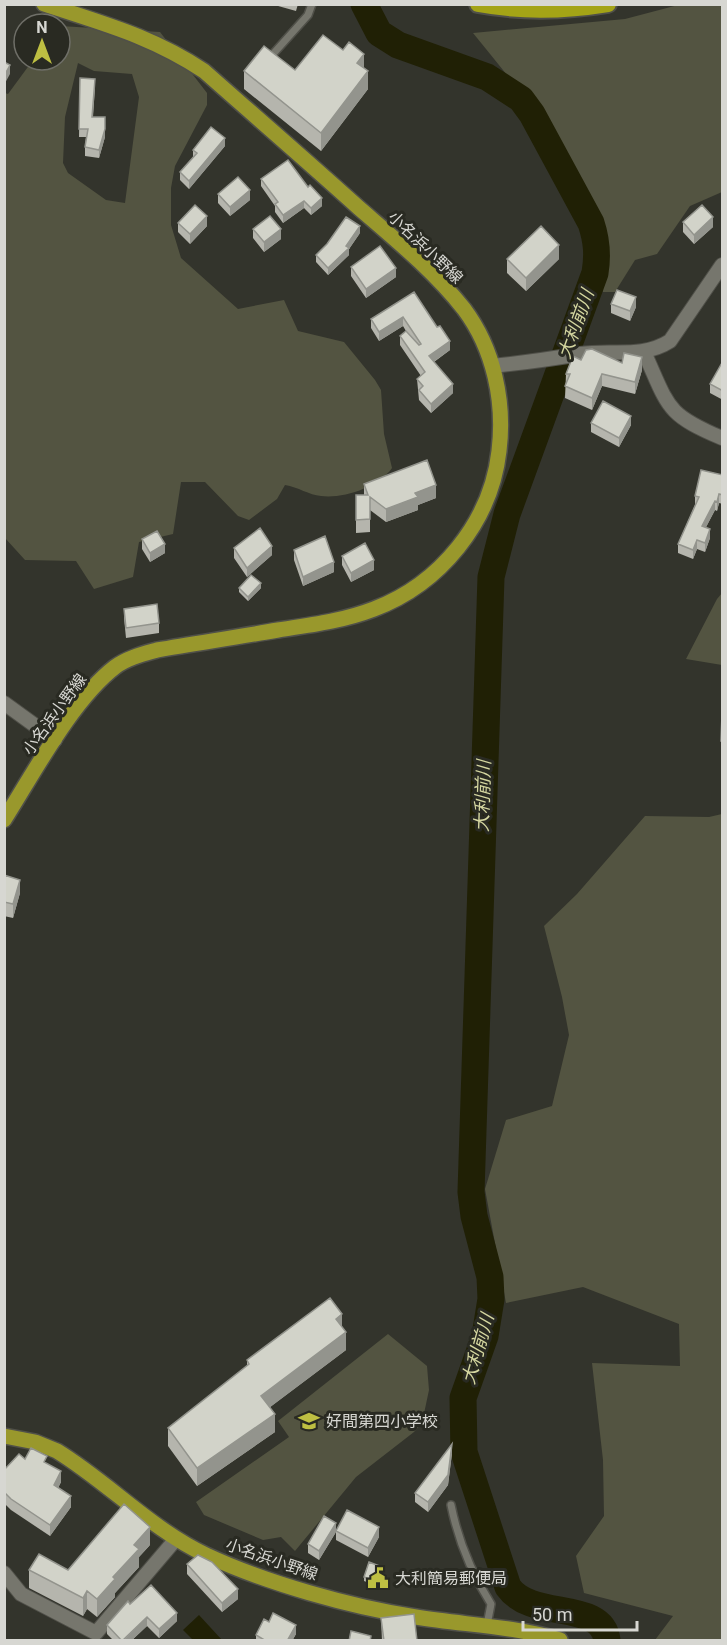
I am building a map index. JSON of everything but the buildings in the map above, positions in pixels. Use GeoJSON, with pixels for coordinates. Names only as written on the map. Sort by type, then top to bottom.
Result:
{"type":"FeatureCollection","features":[{"type":"Feature","properties":{"kind":"highway"},"geometry":{"type":"LineString","coordinates":[[478,4],[529,10],[579,9],[608,4]]}},
{"type":"Feature","properties":{"kind":"main road","name":"小名浜小野線"},"geometry":{"type":"LineString","coordinates":[[4,820],[55,740],[93,687],[116,666],[134,656],[157,650],[338,620],[376,608],[407,592],[439,569],[469,532],[484,507],[497,469],[501,435],[500,396],[492,366],[478,330],[432,272],[204,71],[172,49],[146,38],[44,4]]}},
{"type":"Feature","properties":{"kind":"main road","name":"小名浜小野線"},"geometry":{"type":"LineString","coordinates":[[4,1436],[35,1442],[57,1450],[176,1539],[246,1571],[353,1605],[418,1617],[541,1634],[560,1641]]}},
{"type":"Feature","properties":{"kind":"street"},"geometry":{"type":"LineString","coordinates":[[492,366],[550,361],[575,356],[644,352],[670,341],[723,265]]}},
{"type":"Feature","properties":{"kind":"street"},"geometry":{"type":"LineString","coordinates":[[644,352],[669,406],[678,416],[723,438]]}},
{"type":"Feature","properties":{"kind":"street"},"geometry":{"type":"LineString","coordinates":[[4,703],[55,740]]}},
{"type":"Feature","properties":{"kind":"street"},"geometry":{"type":"LineString","coordinates":[[4,1573],[21,1594],[96,1633],[176,1539]]}},
{"type":"Feature","properties":{"kind":"lane"},"geometry":{"type":"LineString","coordinates":[[273,54],[309,15],[312,4]]}},
{"type":"Feature","properties":{"kind":"lane"},"geometry":{"type":"LineString","coordinates":[[451,1505],[455,1525],[477,1583],[491,1604],[487,1625]]}},
{"type":"Feature","properties":{"kind":"shaded area"},"geometry":{"type":"Polygon","coordinates":[[[682,4],[722,5],[722,192],[690,206],[657,254],[635,260],[615,292],[603,292],[604,260],[595,223],[584,193],[569,164],[534,109],[473,33],[625,19],[682,4]]]}},
{"type":"Feature","properties":{"kind":"shaded area"},"geometry":{"type":"Polygon","coordinates":[[[72,27],[160,32],[207,93],[207,105],[175,166],[171,188],[171,225],[181,258],[238,309],[284,300],[298,331],[344,342],[381,390],[384,434],[392,468],[386,475],[370,486],[340,496],[317,495],[285,485],[277,499],[249,520],[238,516],[205,482],[181,482],[173,534],[139,542],[133,577],[94,589],[76,561],[25,560],[5,538],[5,93],[8,94],[24,72],[72,72],[72,27]],[[78,63],[65,117],[63,163],[68,173],[106,200],[125,203],[139,97],[132,74],[94,71],[78,63]]]}},
{"type":"Feature","properties":{"kind":"shaded area"},"geometry":{"type":"Polygon","coordinates":[[[722,593],[722,665],[686,659],[717,599],[722,593]]]}},
{"type":"Feature","properties":{"kind":"shaded area"},"geometry":{"type":"Polygon","coordinates":[[[722,814],[722,1640],[655,1640],[673,1616],[584,1593],[576,1556],[604,1516],[603,1460],[592,1363],[680,1366],[679,1324],[583,1287],[506,1303],[485,1189],[506,1120],[552,1106],[569,1035],[544,926],[577,894],[645,816],[709,817],[722,814]]]}},
{"type":"Feature","properties":{"kind":"shaded area"},"geometry":{"type":"Polygon","coordinates":[[[388,1334],[427,1366],[429,1390],[422,1423],[414,1432],[356,1477],[295,1551],[281,1537],[263,1540],[204,1515],[196,1502],[289,1437],[278,1421],[388,1334]]]}},
{"type":"Feature","properties":{"kind":"shaded area"},"geometry":{"type":"Polygon","coordinates":[[[199,1615],[222,1640],[193,1640],[183,1630],[199,1615]]]}},
{"type":"Feature","properties":{"kind":"waterway","name":"大利前川"},"geometry":{"type":"LineString","coordinates":[[364,4],[379,33],[398,45],[487,77],[521,99],[532,114],[591,223],[596,242],[595,273],[507,514],[491,577],[471,1192],[474,1216],[490,1277],[491,1299],[485,1336],[463,1398],[464,1452],[508,1587],[519,1597],[533,1604],[593,1619],[602,1627],[607,1640]]}},
{"type":"Feature","properties":{"kind":"place","name":"好間第四小学校"},"geometry":{"type":"Point","coordinates":[309,1421]}},
{"type":"Feature","properties":{"kind":"place","name":"大利簡易郵便局"},"geometry":{"type":"Point","coordinates":[378,1578]}}]}
